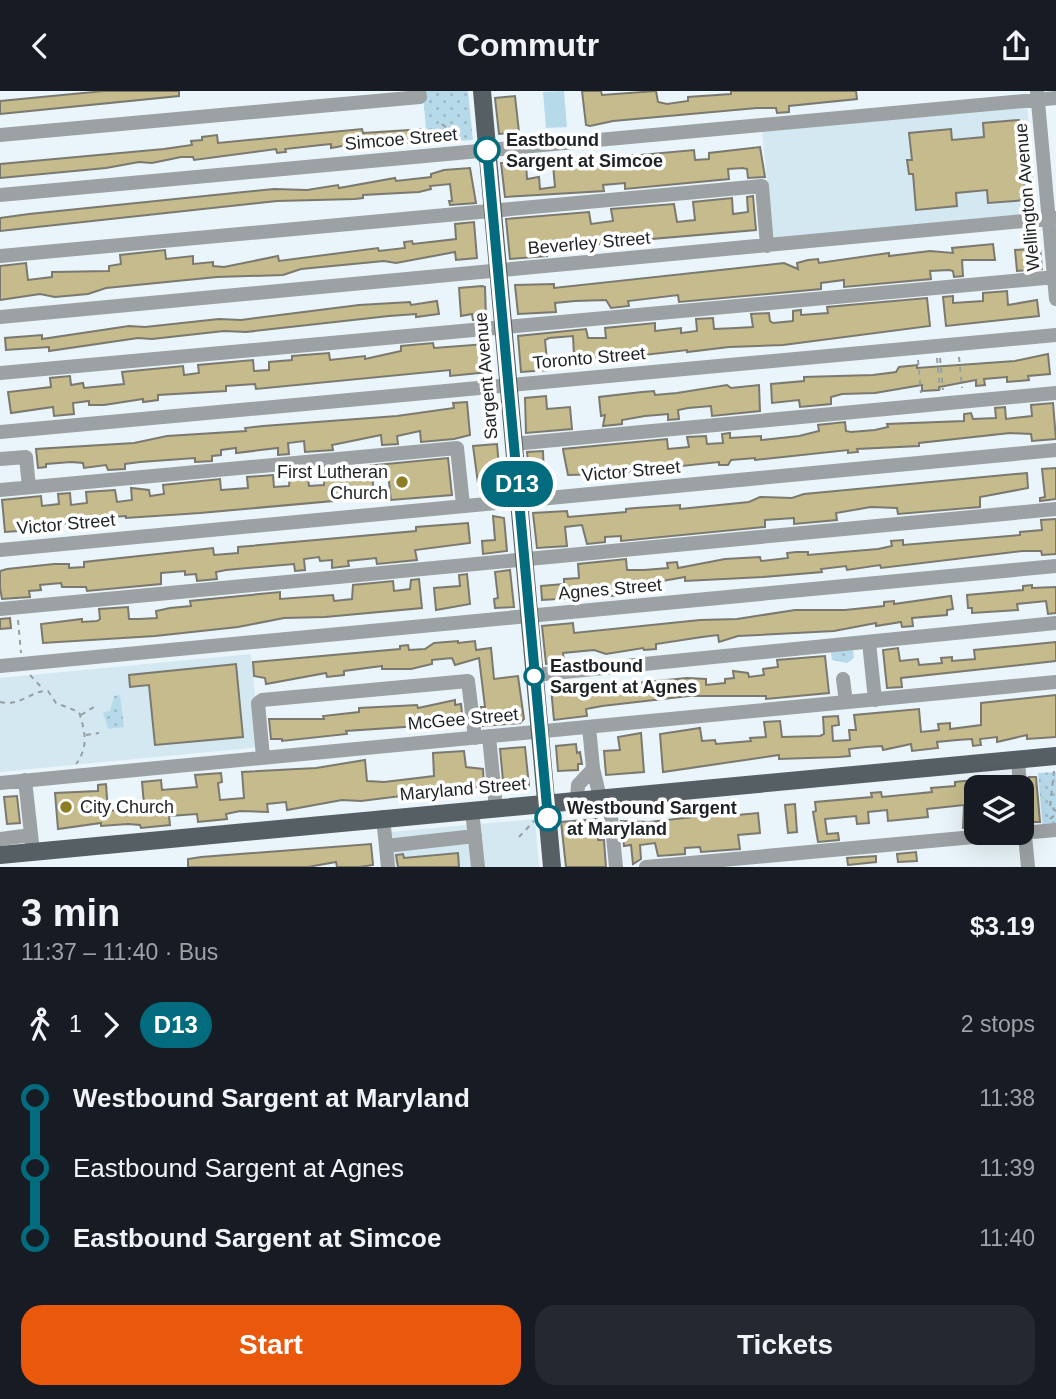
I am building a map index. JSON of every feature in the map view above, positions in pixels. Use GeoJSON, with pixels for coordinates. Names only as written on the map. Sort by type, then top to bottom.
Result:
{"type":"FeatureCollection","features":[{"type":"Feature","properties":{"kind":"main road","name":"Sargent Avenue"},"geometry":{"type":"LineString","coordinates":[[482,91],[552,867]]}},
{"type":"Feature","properties":{"kind":"main road","name":"Maryland Street"},"geometry":{"type":"LineString","coordinates":[[0,855],[32,843],[496,808],[1018,760],[1055,764]]}},
{"type":"Feature","properties":{"kind":"street"},"geometry":{"type":"LineString","coordinates":[[0,135],[420,97],[419,91]]}},
{"type":"Feature","properties":{"kind":"street","name":"Simcoe Street"},"geometry":{"type":"LineString","coordinates":[[0,195],[1037,95],[1056,98]]}},
{"type":"Feature","properties":{"kind":"street","name":"Wellington Avenue"},"geometry":{"type":"LineString","coordinates":[[1037,95],[1049,159],[1056,299]]}},
{"type":"Feature","properties":{"kind":"street"},"geometry":{"type":"LineString","coordinates":[[0,256],[762,186],[767,246]]}},
{"type":"Feature","properties":{"kind":"street","name":"Beverley Street"},"geometry":{"type":"LineString","coordinates":[[0,317],[1053,219]]}},
{"type":"Feature","properties":{"kind":"street"},"geometry":{"type":"LineString","coordinates":[[0,373],[1055,277]]}},
{"type":"Feature","properties":{"kind":"street","name":"Toronto Street"},"geometry":{"type":"LineString","coordinates":[[0,432],[1056,335]]}},
{"type":"Feature","properties":{"kind":"street"},"geometry":{"type":"LineString","coordinates":[[513,444],[1056,393]]}},
{"type":"Feature","properties":{"kind":"street"},"geometry":{"type":"LineString","coordinates":[[0,490],[457,448],[463,505]]}},
{"type":"Feature","properties":{"kind":"street","name":"Victor Street"},"geometry":{"type":"LineString","coordinates":[[0,550],[1056,450]]}},
{"type":"Feature","properties":{"kind":"street"},"geometry":{"type":"LineString","coordinates":[[0,459],[26,457],[29,487]]}},
{"type":"Feature","properties":{"kind":"street"},"geometry":{"type":"LineString","coordinates":[[0,608],[1056,509]]}},
{"type":"Feature","properties":{"kind":"street","name":"Agnes Street"},"geometry":{"type":"LineString","coordinates":[[0,666],[1056,566]]}},
{"type":"Feature","properties":{"kind":"street"},"geometry":{"type":"LineString","coordinates":[[534,675],[1056,624]]}},
{"type":"Feature","properties":{"kind":"street"},"geometry":{"type":"LineString","coordinates":[[869,642],[875,700]]}},
{"type":"Feature","properties":{"kind":"street"},"geometry":{"type":"LineString","coordinates":[[843,679],[846,702]]}},
{"type":"Feature","properties":{"kind":"street"},"geometry":{"type":"LineString","coordinates":[[263,757],[258,702],[261,699],[468,681],[496,808]]}},
{"type":"Feature","properties":{"kind":"street","name":"McGee Street"},"geometry":{"type":"LineString","coordinates":[[0,783],[1056,683]]}},
{"type":"Feature","properties":{"kind":"street"},"geometry":{"type":"LineString","coordinates":[[589,727],[593,769],[604,797],[616,867]]}},
{"type":"Feature","properties":{"kind":"street"},"geometry":{"type":"LineString","coordinates":[[1018,760],[1019,775]]}},
{"type":"Feature","properties":{"kind":"street"},"geometry":{"type":"LineString","coordinates":[[577,800],[578,785],[593,769]]}},
{"type":"Feature","properties":{"kind":"street"},"geometry":{"type":"LineString","coordinates":[[0,839],[32,843],[25,780]]}},
{"type":"Feature","properties":{"kind":"street"},"geometry":{"type":"LineString","coordinates":[[472,810],[478,867]]}},
{"type":"Feature","properties":{"kind":"street"},"geometry":{"type":"LineString","coordinates":[[383,817],[388,867]]}},
{"type":"Feature","properties":{"kind":"street"},"geometry":{"type":"LineString","coordinates":[[1034,832],[1056,829]]}},
{"type":"Feature","properties":{"kind":"street"},"geometry":{"type":"LineString","coordinates":[[386,846],[475,836]]}},
{"type":"Feature","properties":{"kind":"street"},"geometry":{"type":"LineString","coordinates":[[646,867],[964,838]]}},
{"type":"Feature","properties":{"kind":"street"},"geometry":{"type":"LineString","coordinates":[[1024,845],[1028,867]]}},
{"type":"Feature","properties":{"kind":"path"},"geometry":{"type":"LineString","coordinates":[[442,124],[450,131],[452,145]]}},
{"type":"Feature","properties":{"kind":"path"},"geometry":{"type":"LineString","coordinates":[[959,356],[962,388]]}},
{"type":"Feature","properties":{"kind":"path"},"geometry":{"type":"LineString","coordinates":[[939,358],[942,391]]}},
{"type":"Feature","properties":{"kind":"path"},"geometry":{"type":"LineString","coordinates":[[918,360],[921,394]]}},
{"type":"Feature","properties":{"kind":"path"},"geometry":{"type":"LineString","coordinates":[[18,619],[22,656]]}},
{"type":"Feature","properties":{"kind":"path"},"geometry":{"type":"LineString","coordinates":[[30,674],[56,703],[79,712],[85,735],[84,751],[73,767]]}},
{"type":"Feature","properties":{"kind":"path"},"geometry":{"type":"LineString","coordinates":[[0,702],[19,703],[44,691]]}},
{"type":"Feature","properties":{"kind":"path"},"geometry":{"type":"LineString","coordinates":[[80,715],[97,705]]}},
{"type":"Feature","properties":{"kind":"path"},"geometry":{"type":"LineString","coordinates":[[85,735],[99,733]]}},
{"type":"Feature","properties":{"kind":"path"},"geometry":{"type":"LineString","coordinates":[[1055,764],[1049,807],[1056,811]]}},
{"type":"Feature","properties":{"kind":"path"},"geometry":{"type":"LineString","coordinates":[[519,837],[535,820]]}},
{"type":"Feature","properties":{"kind":"shaded area"},"geometry":{"type":"Polygon","coordinates":[[[423,91],[468,91],[473,140],[427,143],[423,91]]]}},
{"type":"Feature","properties":{"kind":"shaded area"},"geometry":{"type":"Polygon","coordinates":[[[564,91],[567,127],[546,128],[543,92],[564,91]]]}},
{"type":"Feature","properties":{"kind":"shaded area"},"geometry":{"type":"Polygon","coordinates":[[[1027,106],[1037,213],[773,238],[762,132],[1027,106]]]}},
{"type":"Feature","properties":{"kind":"shaded area"},"geometry":{"type":"Polygon","coordinates":[[[853,650],[854,658],[847,663],[832,660],[831,652],[853,650]]]}},
{"type":"Feature","properties":{"kind":"shaded area"},"geometry":{"type":"Polygon","coordinates":[[[251,654],[260,747],[0,772],[0,678],[251,654]]]}},
{"type":"Feature","properties":{"kind":"shaded area"},"geometry":{"type":"Polygon","coordinates":[[[120,695],[124,727],[108,729],[103,712],[110,711],[114,696],[120,695]]]}},
{"type":"Feature","properties":{"kind":"shaded area"},"geometry":{"type":"Polygon","coordinates":[[[1056,772],[1056,827],[1043,828],[1038,773],[1056,772]]]}},
{"type":"Feature","properties":{"kind":"shaded area"},"geometry":{"type":"Polygon","coordinates":[[[535,819],[539,867],[392,867],[389,832],[535,819]]]}},
{"type":"Feature","properties":{"kind":"building"},"geometry":{"type":"Polygon","coordinates":[[[104,91],[179,91],[179,96],[0,114],[0,101],[104,91]]]}},
{"type":"Feature","properties":{"kind":"building"},"geometry":{"type":"Polygon","coordinates":[[[582,91],[601,91],[602,95],[656,91],[658,102],[667,104],[688,101],[688,97],[731,94],[731,91],[856,91],[857,99],[789,106],[789,112],[777,113],[776,108],[757,108],[613,121],[590,126],[586,125],[582,91]]]}},
{"type":"Feature","properties":{"kind":"building"},"geometry":{"type":"Polygon","coordinates":[[[515,96],[519,132],[499,134],[495,98],[515,96]]]}},
{"type":"Feature","properties":{"kind":"building"},"geometry":{"type":"Polygon","coordinates":[[[1019,120],[1026,200],[988,203],[987,190],[956,193],[957,206],[916,210],[913,174],[909,174],[907,160],[912,160],[909,133],[951,129],[952,140],[984,137],[983,123],[1019,120]]]}},
{"type":"Feature","properties":{"kind":"building"},"geometry":{"type":"Polygon","coordinates":[[[362,129],[363,133],[424,129],[425,141],[380,145],[370,144],[370,141],[331,148],[331,144],[285,149],[286,152],[277,153],[276,149],[194,160],[193,157],[181,157],[152,163],[139,162],[106,168],[0,178],[0,164],[164,149],[192,145],[191,141],[217,135],[218,143],[362,129]]]}},
{"type":"Feature","properties":{"kind":"building"},"geometry":{"type":"Polygon","coordinates":[[[760,147],[765,177],[748,178],[747,169],[728,169],[729,179],[625,189],[625,183],[603,185],[604,191],[505,197],[501,163],[526,163],[527,179],[539,177],[540,189],[555,187],[553,165],[563,162],[694,150],[695,160],[709,159],[709,153],[760,147]]]}},
{"type":"Feature","properties":{"kind":"building"},"geometry":{"type":"Polygon","coordinates":[[[470,168],[476,203],[450,205],[450,184],[430,186],[431,189],[419,192],[363,195],[363,198],[355,199],[277,201],[0,231],[0,218],[29,214],[274,189],[307,190],[338,185],[339,188],[395,178],[396,181],[431,177],[431,174],[444,170],[470,168]]]}},
{"type":"Feature","properties":{"kind":"building"},"geometry":{"type":"Polygon","coordinates":[[[753,196],[756,230],[652,239],[652,243],[644,244],[628,245],[628,241],[546,250],[547,256],[510,259],[506,219],[589,212],[591,224],[613,221],[611,209],[674,204],[677,222],[695,220],[693,202],[732,198],[733,214],[748,212],[747,197],[753,196]]]}},
{"type":"Feature","properties":{"kind":"building"},"geometry":{"type":"Polygon","coordinates":[[[474,222],[477,258],[456,260],[455,252],[396,263],[384,261],[301,269],[283,275],[217,277],[106,288],[88,294],[55,297],[40,294],[0,300],[0,266],[26,263],[28,280],[52,277],[52,272],[109,271],[109,266],[121,264],[120,255],[165,250],[166,259],[193,256],[193,264],[213,262],[213,266],[224,267],[278,256],[279,261],[378,248],[379,251],[405,248],[404,242],[412,241],[413,244],[456,239],[455,224],[474,222]]]}},
{"type":"Feature","properties":{"kind":"building"},"geometry":{"type":"Polygon","coordinates":[[[993,244],[995,260],[962,260],[963,276],[954,277],[953,271],[949,270],[930,271],[931,279],[844,287],[844,280],[821,283],[821,289],[679,302],[678,295],[628,301],[629,306],[611,308],[606,300],[575,301],[555,303],[556,312],[518,314],[515,285],[554,284],[554,288],[784,263],[798,269],[797,263],[808,260],[818,259],[819,263],[889,253],[889,256],[930,251],[953,253],[952,248],[993,244]]]}},
{"type":"Feature","properties":{"kind":"building"},"geometry":{"type":"Polygon","coordinates":[[[1040,248],[1042,269],[1017,271],[1015,250],[1040,248]]]}},
{"type":"Feature","properties":{"kind":"building"},"geometry":{"type":"Polygon","coordinates":[[[485,287],[486,319],[473,320],[472,314],[461,316],[459,288],[485,287]]]}},
{"type":"Feature","properties":{"kind":"building"},"geometry":{"type":"Polygon","coordinates":[[[1007,291],[1008,305],[1037,300],[1039,316],[946,326],[943,297],[953,296],[953,303],[983,301],[983,293],[1007,291]]]}},
{"type":"Feature","properties":{"kind":"building"},"geometry":{"type":"Polygon","coordinates":[[[927,298],[930,326],[783,345],[687,350],[600,360],[574,356],[573,336],[549,338],[545,340],[548,370],[521,372],[518,336],[586,329],[588,338],[606,338],[605,328],[655,323],[655,331],[681,328],[681,333],[697,331],[696,319],[713,318],[714,329],[753,327],[751,314],[769,313],[773,323],[793,321],[793,311],[801,310],[801,315],[828,313],[827,307],[927,298]]]}},
{"type":"Feature","properties":{"kind":"building"},"geometry":{"type":"Polygon","coordinates":[[[437,301],[439,314],[416,317],[416,314],[389,316],[246,332],[224,331],[152,339],[138,338],[49,351],[49,347],[6,350],[5,338],[42,335],[42,339],[129,326],[145,327],[219,319],[241,320],[359,305],[410,302],[411,305],[437,301]]]}},
{"type":"Feature","properties":{"kind":"building"},"geometry":{"type":"Polygon","coordinates":[[[433,343],[434,348],[486,344],[489,372],[450,376],[450,370],[256,389],[255,384],[226,386],[226,391],[158,395],[158,400],[143,402],[143,399],[104,405],[89,405],[89,401],[73,403],[74,414],[54,416],[53,407],[11,413],[8,392],[51,387],[50,378],[70,376],[71,385],[83,383],[84,388],[124,384],[122,372],[183,366],[184,375],[199,373],[198,365],[253,360],[254,371],[269,370],[269,362],[292,360],[292,356],[329,353],[330,360],[365,356],[365,359],[401,351],[401,346],[433,343]]]}},
{"type":"Feature","properties":{"kind":"building"},"geometry":{"type":"Polygon","coordinates":[[[1048,354],[1050,374],[1028,376],[1029,380],[1007,382],[1007,377],[984,379],[985,385],[976,386],[976,380],[939,387],[939,390],[922,391],[922,385],[875,393],[842,394],[831,397],[831,404],[800,407],[799,400],[772,403],[771,384],[804,381],[804,377],[873,375],[896,372],[899,367],[1015,361],[1048,354]]]}},
{"type":"Feature","properties":{"kind":"building"},"geometry":{"type":"Polygon","coordinates":[[[727,385],[731,388],[759,385],[760,411],[712,416],[711,406],[688,408],[678,410],[679,419],[668,420],[668,414],[645,416],[622,420],[622,424],[603,426],[605,415],[601,416],[599,397],[654,391],[655,395],[677,393],[727,385]]]}},
{"type":"Feature","properties":{"kind":"building"},"geometry":{"type":"Polygon","coordinates":[[[546,396],[547,409],[570,407],[572,429],[526,433],[525,398],[546,396]]]}},
{"type":"Feature","properties":{"kind":"building"},"geometry":{"type":"Polygon","coordinates":[[[467,402],[470,435],[454,439],[421,442],[420,431],[397,436],[398,444],[382,445],[381,435],[332,445],[333,450],[305,452],[304,441],[288,443],[289,454],[278,455],[278,448],[236,453],[236,448],[221,450],[221,455],[212,456],[212,461],[195,462],[195,458],[140,462],[125,464],[125,469],[108,470],[106,465],[84,468],[83,463],[71,462],[46,464],[46,467],[38,468],[36,449],[134,443],[167,436],[246,431],[245,428],[263,426],[397,416],[454,408],[453,403],[467,402]]]}},
{"type":"Feature","properties":{"kind":"building"},"geometry":{"type":"Polygon","coordinates":[[[1053,403],[1056,439],[1032,441],[1031,434],[1010,433],[919,443],[919,446],[857,449],[858,452],[848,453],[848,450],[731,460],[728,465],[719,465],[719,462],[605,474],[568,475],[563,449],[667,439],[668,449],[689,447],[687,437],[706,436],[707,444],[723,443],[722,434],[730,433],[730,438],[761,436],[761,440],[799,436],[819,431],[818,425],[845,422],[846,431],[875,430],[888,427],[887,424],[964,421],[964,414],[971,413],[973,419],[996,418],[995,408],[1005,407],[1006,419],[1032,416],[1031,405],[1053,403]]]}},
{"type":"Feature","properties":{"kind":"building"},"geometry":{"type":"Polygon","coordinates":[[[497,444],[501,489],[479,491],[473,446],[497,444]]]}},
{"type":"Feature","properties":{"kind":"building"},"geometry":{"type":"Polygon","coordinates":[[[543,451],[544,478],[550,477],[551,484],[534,486],[530,483],[527,452],[543,451]]]}},
{"type":"Feature","properties":{"kind":"building"},"geometry":{"type":"Polygon","coordinates":[[[448,458],[452,495],[391,500],[388,473],[372,475],[374,493],[354,495],[355,499],[200,513],[110,517],[110,520],[18,528],[18,531],[5,532],[2,500],[41,496],[42,506],[59,504],[58,494],[70,493],[71,505],[87,503],[86,492],[115,490],[117,502],[132,500],[131,488],[149,490],[150,496],[164,494],[163,485],[220,479],[221,490],[248,488],[247,477],[273,475],[274,487],[289,486],[290,473],[307,471],[309,486],[324,485],[325,470],[448,458]]]}},
{"type":"Feature","properties":{"kind":"building"},"geometry":{"type":"Polygon","coordinates":[[[1056,468],[1056,499],[1040,501],[1040,498],[1045,497],[1042,469],[1056,468]]]}},
{"type":"Feature","properties":{"kind":"building"},"geometry":{"type":"Polygon","coordinates":[[[1027,473],[1028,488],[980,497],[980,507],[898,514],[897,508],[871,507],[836,513],[837,520],[794,524],[794,518],[765,520],[765,527],[621,541],[621,536],[605,537],[605,542],[587,544],[582,525],[565,527],[567,546],[537,548],[533,513],[567,511],[568,517],[626,512],[626,509],[635,508],[680,505],[680,509],[749,502],[760,497],[792,498],[804,494],[1027,473]]]}},
{"type":"Feature","properties":{"kind":"building"},"geometry":{"type":"Polygon","coordinates":[[[493,516],[504,518],[507,551],[483,554],[482,541],[495,540],[493,516]]]}},
{"type":"Feature","properties":{"kind":"building"},"geometry":{"type":"Polygon","coordinates":[[[1056,519],[1056,554],[1042,555],[1041,551],[1022,551],[881,568],[880,565],[847,570],[846,566],[821,569],[822,572],[685,581],[685,577],[645,584],[645,588],[628,589],[626,595],[542,600],[541,586],[564,584],[564,579],[579,578],[578,564],[626,559],[627,570],[644,570],[668,568],[667,563],[677,562],[678,568],[725,559],[760,557],[761,561],[788,558],[787,553],[796,552],[808,552],[808,555],[878,549],[892,546],[891,541],[903,540],[903,545],[1020,535],[1020,532],[1042,530],[1041,520],[1056,519]]]}},
{"type":"Feature","properties":{"kind":"building"},"geometry":{"type":"Polygon","coordinates":[[[468,523],[470,543],[415,550],[417,560],[377,564],[376,558],[348,561],[349,566],[332,568],[332,560],[320,561],[319,557],[304,559],[305,570],[295,571],[294,564],[226,570],[216,572],[217,579],[197,581],[196,574],[185,575],[185,571],[161,573],[161,584],[87,591],[86,587],[62,587],[61,583],[40,585],[41,590],[29,591],[30,597],[2,599],[0,588],[0,571],[7,569],[54,564],[69,564],[69,568],[84,567],[84,562],[213,548],[214,555],[238,553],[238,547],[416,531],[416,527],[468,523]]]}},
{"type":"Feature","properties":{"kind":"building"},"geometry":{"type":"Polygon","coordinates":[[[510,570],[514,607],[495,608],[494,599],[498,598],[495,572],[510,570]]]}},
{"type":"Feature","properties":{"kind":"building"},"geometry":{"type":"Polygon","coordinates":[[[467,574],[470,604],[436,610],[434,588],[460,586],[459,575],[467,574]]]}},
{"type":"Feature","properties":{"kind":"building"},"geometry":{"type":"Polygon","coordinates":[[[419,579],[422,608],[284,618],[238,627],[155,636],[43,643],[41,624],[82,619],[82,622],[97,621],[100,619],[99,609],[128,607],[129,619],[157,618],[156,611],[191,606],[190,601],[280,592],[280,599],[333,595],[334,601],[352,599],[353,585],[393,581],[394,591],[410,589],[411,580],[419,579]]]}},
{"type":"Feature","properties":{"kind":"building"},"geometry":{"type":"Polygon","coordinates":[[[1032,585],[1032,588],[1056,587],[1056,613],[1048,614],[1046,601],[1017,604],[1018,610],[972,613],[972,608],[968,608],[967,595],[1023,590],[1023,586],[1032,585]]]}},
{"type":"Feature","properties":{"kind":"building"},"geometry":{"type":"Polygon","coordinates":[[[951,596],[953,609],[947,610],[947,615],[912,618],[913,626],[902,627],[901,622],[876,626],[876,623],[834,631],[738,636],[719,642],[718,635],[656,644],[656,649],[643,648],[606,654],[594,650],[563,653],[564,662],[546,664],[542,626],[573,623],[574,633],[700,620],[737,619],[795,610],[845,610],[884,606],[884,602],[894,601],[894,604],[951,596]]]}},
{"type":"Feature","properties":{"kind":"building"},"geometry":{"type":"Polygon","coordinates":[[[10,618],[11,628],[0,629],[0,619],[10,618]]]}},
{"type":"Feature","properties":{"kind":"building"},"geometry":{"type":"Polygon","coordinates":[[[475,641],[476,650],[491,648],[494,679],[518,676],[524,719],[520,723],[483,726],[481,707],[485,707],[479,658],[455,665],[452,658],[432,660],[432,664],[411,669],[382,669],[382,666],[344,671],[344,675],[327,677],[326,673],[266,684],[265,678],[254,676],[253,662],[400,649],[400,646],[408,645],[409,650],[425,649],[434,643],[475,641]]]}},
{"type":"Feature","properties":{"kind":"building"},"geometry":{"type":"Polygon","coordinates":[[[1056,642],[1056,661],[901,678],[902,687],[887,688],[883,650],[898,648],[900,661],[918,659],[919,665],[942,663],[941,658],[952,657],[952,661],[975,659],[974,650],[1056,642]]]}},
{"type":"Feature","properties":{"kind":"building"},"geometry":{"type":"Polygon","coordinates":[[[825,656],[829,693],[766,699],[766,696],[689,696],[602,706],[586,709],[587,716],[554,720],[551,688],[556,688],[555,683],[600,683],[601,690],[626,687],[626,684],[687,678],[706,679],[706,685],[725,683],[725,679],[734,678],[733,671],[748,673],[749,677],[764,675],[763,669],[778,667],[777,660],[825,656]]]}},
{"type":"Feature","properties":{"kind":"building"},"geometry":{"type":"Polygon","coordinates":[[[236,664],[243,737],[155,745],[149,685],[130,687],[129,675],[236,664]]]}},
{"type":"Feature","properties":{"kind":"building"},"geometry":{"type":"Polygon","coordinates":[[[1056,695],[1056,737],[1027,739],[1027,735],[997,742],[997,737],[980,739],[981,745],[973,746],[972,739],[957,740],[937,742],[938,748],[912,751],[911,744],[883,750],[882,746],[866,747],[849,749],[850,756],[779,759],[779,755],[663,772],[660,734],[700,728],[702,741],[715,740],[716,744],[751,741],[750,738],[766,737],[764,722],[780,721],[782,737],[820,736],[824,734],[823,717],[838,716],[839,725],[832,726],[833,741],[850,740],[849,730],[856,730],[854,715],[919,709],[921,732],[939,730],[938,724],[950,723],[950,729],[981,725],[981,703],[1056,695]]]}},
{"type":"Feature","properties":{"kind":"building"},"geometry":{"type":"Polygon","coordinates":[[[455,700],[455,705],[461,704],[463,723],[346,731],[347,734],[282,741],[271,739],[269,719],[324,719],[323,716],[359,712],[359,708],[417,705],[418,708],[455,700]]]}},
{"type":"Feature","properties":{"kind":"building"},"geometry":{"type":"Polygon","coordinates":[[[641,733],[644,772],[606,775],[604,751],[620,750],[618,737],[641,733]]]}},
{"type":"Feature","properties":{"kind":"building"},"geometry":{"type":"Polygon","coordinates":[[[576,744],[582,764],[578,764],[578,770],[558,771],[556,746],[576,744]]]}},
{"type":"Feature","properties":{"kind":"building"},"geometry":{"type":"Polygon","coordinates":[[[525,747],[529,786],[526,789],[504,791],[500,749],[525,747]]]}},
{"type":"Feature","properties":{"kind":"building"},"geometry":{"type":"Polygon","coordinates":[[[464,751],[466,767],[483,769],[484,786],[474,787],[475,791],[466,792],[465,788],[361,801],[342,800],[287,810],[286,802],[267,804],[268,812],[240,811],[226,814],[227,819],[198,822],[197,814],[169,816],[170,825],[141,828],[140,825],[128,824],[101,826],[101,823],[58,829],[55,793],[98,791],[98,785],[106,784],[108,811],[130,809],[144,805],[142,782],[161,780],[162,790],[197,787],[195,775],[221,773],[222,782],[218,783],[220,800],[244,798],[242,772],[316,768],[365,760],[367,781],[384,782],[434,776],[433,753],[464,751]]]}},
{"type":"Feature","properties":{"kind":"building"},"geometry":{"type":"Polygon","coordinates":[[[1034,777],[1036,777],[1040,822],[1034,822],[1034,777]]]}},
{"type":"Feature","properties":{"kind":"building"},"geometry":{"type":"Polygon","coordinates":[[[964,781],[964,805],[927,809],[928,817],[888,821],[887,810],[868,812],[869,823],[857,824],[856,816],[825,819],[827,834],[838,833],[839,840],[818,842],[813,812],[816,811],[815,802],[872,797],[871,793],[881,792],[882,797],[932,792],[931,788],[955,786],[955,782],[964,781]]]}},
{"type":"Feature","properties":{"kind":"building"},"geometry":{"type":"Polygon","coordinates":[[[17,796],[20,823],[7,824],[4,797],[17,796]]]}},
{"type":"Feature","properties":{"kind":"building"},"geometry":{"type":"Polygon","coordinates":[[[795,804],[797,832],[788,833],[785,805],[795,804]]]}},
{"type":"Feature","properties":{"kind":"building"},"geometry":{"type":"Polygon","coordinates":[[[737,812],[737,815],[758,813],[760,833],[738,835],[740,849],[701,852],[700,847],[685,848],[685,854],[658,856],[655,843],[640,845],[641,859],[633,864],[631,845],[624,846],[621,821],[649,822],[737,812]]]}},
{"type":"Feature","properties":{"kind":"building"},"geometry":{"type":"Polygon","coordinates":[[[597,819],[598,840],[604,840],[606,867],[566,867],[561,822],[597,819]]]}},
{"type":"Feature","properties":{"kind":"building"},"geometry":{"type":"Polygon","coordinates":[[[371,844],[373,865],[360,867],[337,867],[336,862],[308,867],[188,867],[188,859],[201,857],[371,844]]]}},
{"type":"Feature","properties":{"kind":"building"},"geometry":{"type":"Polygon","coordinates":[[[916,852],[917,861],[898,862],[897,854],[916,852]]]}},
{"type":"Feature","properties":{"kind":"building"},"geometry":{"type":"Polygon","coordinates":[[[458,853],[459,867],[398,867],[396,855],[403,854],[404,858],[458,853]]]}},
{"type":"Feature","properties":{"kind":"building"},"geometry":{"type":"Polygon","coordinates":[[[876,856],[876,862],[848,865],[847,858],[876,856]]]}},
{"type":"Feature","properties":{"kind":"bus line","name":"D13"},"geometry":{"type":"LineString","coordinates":[[487,150],[548,818]]}},
{"type":"Feature","properties":{"kind":"place","name":"Eastbound Sargent at Simcoe"},"geometry":{"type":"Point","coordinates":[487,150]}},
{"type":"Feature","properties":{"kind":"place","name":"First Lutheran Church"},"geometry":{"type":"Point","coordinates":[402,482]}},
{"type":"Feature","properties":{"kind":"place","name":"Eastbound Sargent at Agnes"},"geometry":{"type":"Point","coordinates":[534,676]}},
{"type":"Feature","properties":{"kind":"place","name":"City Church"},"geometry":{"type":"Point","coordinates":[66,807]}},
{"type":"Feature","properties":{"kind":"place","name":"Westbound Sargent at Maryland"},"geometry":{"type":"Point","coordinates":[548,818]}}]}
